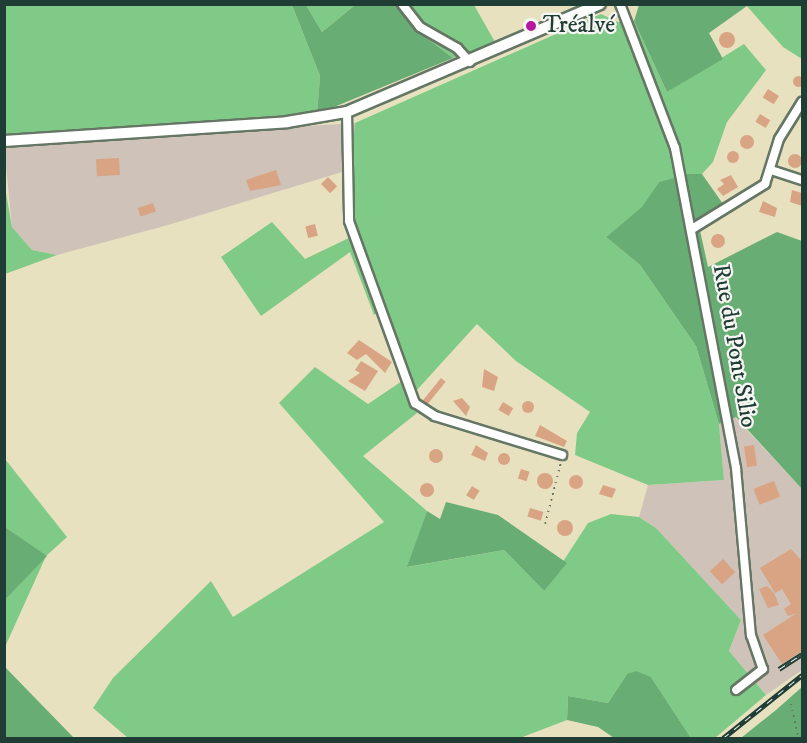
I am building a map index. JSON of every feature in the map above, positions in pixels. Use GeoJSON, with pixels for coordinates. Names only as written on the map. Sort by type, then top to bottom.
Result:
{"type":"FeatureCollection","features":[{"type":"Feature","properties":{"kind":"main road"},"geometry":{"type":"LineString","coordinates":[[4,141],[287,122],[347,112],[470,62],[600,4]]}},
{"type":"Feature","properties":{"kind":"street"},"geometry":{"type":"LineString","coordinates":[[402,4],[420,27],[457,48],[470,62]]}},
{"type":"Feature","properties":{"kind":"street","name":"Rue du Pont Silio"},"geometry":{"type":"LineString","coordinates":[[620,4],[662,106],[692,229],[736,468],[751,635],[763,669],[736,690]]}},
{"type":"Feature","properties":{"kind":"street"},"geometry":{"type":"LineString","coordinates":[[692,229],[765,184],[779,139],[802,102]]}},
{"type":"Feature","properties":{"kind":"street"},"geometry":{"type":"LineString","coordinates":[[347,112],[349,221],[415,403],[435,416],[562,455]]}},
{"type":"Feature","properties":{"kind":"street"},"geometry":{"type":"LineString","coordinates":[[771,170],[802,180]]}},
{"type":"Feature","properties":{"kind":"path"},"geometry":{"type":"LineString","coordinates":[[545,524],[562,455]]}},
{"type":"Feature","properties":{"kind":"path"},"geometry":{"type":"LineString","coordinates":[[790,704],[799,738]]}},
{"type":"Feature","properties":{"kind":"shaded area"},"geometry":{"type":"Polygon","coordinates":[[[355,123],[352,169],[168,225],[57,255],[32,250],[12,227],[4,145],[355,123]]]}},
{"type":"Feature","properties":{"kind":"shaded area"},"geometry":{"type":"Polygon","coordinates":[[[735,417],[802,489],[802,670],[766,695],[729,651],[741,620],[656,528],[639,517],[648,485],[724,480],[719,424],[735,417]]]}},
{"type":"Feature","properties":{"kind":"green space"},"geometry":{"type":"Polygon","coordinates":[[[746,4],[747,6],[709,33],[723,59],[667,92],[634,21],[639,5],[746,4]]]}},
{"type":"Feature","properties":{"kind":"green space"},"geometry":{"type":"Polygon","coordinates":[[[4,5],[292,5],[320,76],[317,114],[5,136],[4,5]]]}},
{"type":"Feature","properties":{"kind":"green space"},"geometry":{"type":"Polygon","coordinates":[[[292,5],[306,5],[322,32],[355,5],[395,5],[415,29],[453,58],[317,114],[320,76],[292,5]]]}},
{"type":"Feature","properties":{"kind":"green space"},"geometry":{"type":"Polygon","coordinates":[[[306,5],[355,5],[322,32],[306,5]]]}},
{"type":"Feature","properties":{"kind":"green space"},"geometry":{"type":"Polygon","coordinates":[[[395,5],[474,5],[495,42],[453,58],[415,29],[395,5]]]}},
{"type":"Feature","properties":{"kind":"green space"},"geometry":{"type":"Polygon","coordinates":[[[746,5],[802,5],[802,59],[783,47],[746,5]]]}},
{"type":"Feature","properties":{"kind":"green space"},"geometry":{"type":"Polygon","coordinates":[[[601,14],[618,22],[634,21],[667,92],[744,44],[766,70],[727,122],[713,162],[702,174],[659,182],[643,207],[606,237],[640,265],[696,346],[719,424],[724,480],[648,485],[575,455],[577,433],[590,412],[516,361],[477,324],[416,391],[385,308],[374,315],[350,252],[261,316],[221,257],[272,222],[305,259],[355,235],[350,181],[355,123],[601,14]]]}},
{"type":"Feature","properties":{"kind":"green space"},"geometry":{"type":"Polygon","coordinates":[[[689,174],[702,174],[723,204],[698,221],[708,267],[777,232],[802,241],[802,489],[736,417],[719,424],[696,346],[640,265],[606,237],[642,207],[659,182],[689,174]]]}},
{"type":"Feature","properties":{"kind":"green space"},"geometry":{"type":"Polygon","coordinates":[[[4,181],[12,227],[32,250],[57,255],[5,274],[4,181]]]}},
{"type":"Feature","properties":{"kind":"green space"},"geometry":{"type":"Polygon","coordinates":[[[315,367],[368,404],[402,381],[417,413],[363,456],[427,511],[408,567],[504,550],[544,591],[588,523],[611,514],[639,517],[656,528],[741,620],[729,651],[766,695],[715,738],[691,738],[651,677],[627,674],[608,703],[568,696],[567,720],[520,738],[128,738],[93,708],[113,678],[211,581],[233,617],[384,522],[279,403],[315,367]]]}},
{"type":"Feature","properties":{"kind":"green space"},"geometry":{"type":"Polygon","coordinates":[[[5,459],[67,537],[46,556],[5,527],[5,459]]]}},
{"type":"Feature","properties":{"kind":"green space"},"geometry":{"type":"Polygon","coordinates":[[[446,502],[498,515],[567,563],[544,591],[504,550],[407,567],[427,511],[440,519],[446,502]]]}},
{"type":"Feature","properties":{"kind":"green space"},"geometry":{"type":"Polygon","coordinates":[[[5,527],[47,556],[5,600],[5,527]]]}},
{"type":"Feature","properties":{"kind":"green space"},"geometry":{"type":"Polygon","coordinates":[[[46,556],[5,647],[5,600],[46,556]]]}},
{"type":"Feature","properties":{"kind":"green space"},"geometry":{"type":"Polygon","coordinates":[[[5,667],[74,738],[5,738],[5,667]]]}},
{"type":"Feature","properties":{"kind":"green space"},"geometry":{"type":"Polygon","coordinates":[[[636,671],[651,677],[691,738],[614,738],[598,727],[567,720],[568,696],[608,703],[627,674],[636,671]]]}},
{"type":"Feature","properties":{"kind":"green space"},"geometry":{"type":"Polygon","coordinates":[[[802,687],[802,738],[741,738],[776,710],[802,687]]]}},
{"type":"Feature","properties":{"kind":"building"},"geometry":{"type":"Polygon","coordinates":[[[727,32],[733,34],[735,40],[733,46],[727,48],[721,46],[719,40],[721,34],[727,32]]]}},
{"type":"Feature","properties":{"kind":"building"},"geometry":{"type":"Polygon","coordinates":[[[798,75],[804,81],[798,87],[792,81],[798,75]]]}},
{"type":"Feature","properties":{"kind":"building"},"geometry":{"type":"Polygon","coordinates":[[[768,89],[779,96],[774,104],[763,97],[768,89]]]}},
{"type":"Feature","properties":{"kind":"building"},"geometry":{"type":"Polygon","coordinates":[[[760,114],[770,120],[766,128],[755,122],[760,114]]]}},
{"type":"Feature","properties":{"kind":"building"},"geometry":{"type":"Polygon","coordinates":[[[744,135],[750,135],[754,142],[750,149],[744,149],[740,145],[740,139],[744,135]]]}},
{"type":"Feature","properties":{"kind":"building"},"geometry":{"type":"Polygon","coordinates":[[[735,151],[739,157],[735,163],[731,163],[727,155],[735,151]]]}},
{"type":"Feature","properties":{"kind":"building"},"geometry":{"type":"Polygon","coordinates":[[[792,154],[798,154],[802,161],[798,168],[792,168],[788,164],[788,158],[792,154]]]}},
{"type":"Feature","properties":{"kind":"building"},"geometry":{"type":"Polygon","coordinates":[[[119,158],[120,175],[97,176],[96,159],[119,158]]]}},
{"type":"Feature","properties":{"kind":"building"},"geometry":{"type":"Polygon","coordinates":[[[276,170],[281,185],[250,191],[246,180],[276,170]]]}},
{"type":"Feature","properties":{"kind":"building"},"geometry":{"type":"Polygon","coordinates":[[[731,175],[738,187],[723,196],[717,189],[724,184],[720,180],[731,175]]]}},
{"type":"Feature","properties":{"kind":"building"},"geometry":{"type":"Polygon","coordinates":[[[328,177],[337,186],[330,193],[321,184],[328,177]]]}},
{"type":"Feature","properties":{"kind":"building"},"geometry":{"type":"Polygon","coordinates":[[[792,190],[802,193],[802,206],[790,202],[792,190]]]}},
{"type":"Feature","properties":{"kind":"building"},"geometry":{"type":"Polygon","coordinates":[[[763,201],[777,208],[775,217],[759,212],[763,201]]]}},
{"type":"Feature","properties":{"kind":"building"},"geometry":{"type":"Polygon","coordinates":[[[153,203],[156,212],[141,217],[138,208],[153,203]]]}},
{"type":"Feature","properties":{"kind":"building"},"geometry":{"type":"Polygon","coordinates":[[[315,224],[318,236],[308,238],[305,226],[315,224]]]}},
{"type":"Feature","properties":{"kind":"building"},"geometry":{"type":"Polygon","coordinates":[[[718,234],[723,236],[725,241],[723,246],[718,248],[713,246],[711,241],[713,236],[718,234]]]}},
{"type":"Feature","properties":{"kind":"building"},"geometry":{"type":"Polygon","coordinates":[[[359,340],[392,362],[385,373],[366,354],[357,360],[347,353],[359,340]]]}},
{"type":"Feature","properties":{"kind":"building"},"geometry":{"type":"Polygon","coordinates":[[[361,361],[378,371],[365,391],[348,381],[360,373],[355,370],[361,361]]]}},
{"type":"Feature","properties":{"kind":"building"},"geometry":{"type":"Polygon","coordinates":[[[484,369],[498,377],[494,391],[482,387],[484,369]]]}},
{"type":"Feature","properties":{"kind":"building"},"geometry":{"type":"Polygon","coordinates":[[[441,378],[446,382],[426,407],[421,403],[441,378]]]}},
{"type":"Feature","properties":{"kind":"building"},"geometry":{"type":"Polygon","coordinates":[[[462,398],[470,407],[466,416],[453,401],[462,398]]]}},
{"type":"Feature","properties":{"kind":"building"},"geometry":{"type":"Polygon","coordinates":[[[530,401],[534,407],[530,413],[526,413],[522,405],[530,401]]]}},
{"type":"Feature","properties":{"kind":"building"},"geometry":{"type":"Polygon","coordinates":[[[503,402],[513,408],[509,416],[498,410],[503,402]]]}},
{"type":"Feature","properties":{"kind":"building"},"geometry":{"type":"Polygon","coordinates":[[[540,425],[567,441],[564,447],[535,436],[540,425]]]}},
{"type":"Feature","properties":{"kind":"building"},"geometry":{"type":"Polygon","coordinates":[[[476,445],[488,453],[485,461],[471,455],[476,445]]]}},
{"type":"Feature","properties":{"kind":"building"},"geometry":{"type":"Polygon","coordinates":[[[754,445],[757,466],[747,467],[744,446],[754,445]]]}},
{"type":"Feature","properties":{"kind":"building"},"geometry":{"type":"Polygon","coordinates":[[[436,449],[441,451],[443,456],[441,461],[436,463],[431,461],[429,456],[431,451],[436,449]]]}},
{"type":"Feature","properties":{"kind":"building"},"geometry":{"type":"Polygon","coordinates":[[[504,453],[510,459],[504,465],[498,459],[504,453]]]}},
{"type":"Feature","properties":{"kind":"building"},"geometry":{"type":"Polygon","coordinates":[[[521,469],[530,472],[526,481],[518,479],[521,469]]]}},
{"type":"Feature","properties":{"kind":"building"},"geometry":{"type":"Polygon","coordinates":[[[542,473],[548,473],[553,481],[551,487],[542,489],[537,484],[537,478],[542,473]]]}},
{"type":"Feature","properties":{"kind":"building"},"geometry":{"type":"Polygon","coordinates":[[[576,475],[581,477],[583,482],[581,487],[576,489],[571,487],[569,482],[571,477],[576,475]]]}},
{"type":"Feature","properties":{"kind":"building"},"geometry":{"type":"Polygon","coordinates":[[[774,481],[780,497],[760,505],[753,489],[774,481]]]}},
{"type":"Feature","properties":{"kind":"building"},"geometry":{"type":"Polygon","coordinates":[[[427,483],[432,485],[434,490],[432,495],[427,497],[422,495],[420,490],[422,485],[427,483]]]}},
{"type":"Feature","properties":{"kind":"building"},"geometry":{"type":"Polygon","coordinates":[[[603,485],[616,489],[612,498],[599,494],[603,485]]]}},
{"type":"Feature","properties":{"kind":"building"},"geometry":{"type":"Polygon","coordinates":[[[472,486],[480,491],[474,500],[466,495],[472,486]]]}},
{"type":"Feature","properties":{"kind":"building"},"geometry":{"type":"Polygon","coordinates":[[[530,508],[543,512],[541,521],[527,517],[530,508]]]}},
{"type":"Feature","properties":{"kind":"building"},"geometry":{"type":"Polygon","coordinates":[[[565,520],[573,528],[565,536],[557,528],[565,520]]]}},
{"type":"Feature","properties":{"kind":"building"},"geometry":{"type":"Polygon","coordinates":[[[791,549],[802,561],[802,651],[782,664],[763,635],[797,613],[788,616],[784,609],[791,604],[782,589],[775,593],[760,568],[791,549]]]}},
{"type":"Feature","properties":{"kind":"building"},"geometry":{"type":"Polygon","coordinates":[[[723,559],[735,572],[722,584],[710,571],[723,559]]]}},
{"type":"Feature","properties":{"kind":"building"},"geometry":{"type":"Polygon","coordinates":[[[767,586],[774,593],[779,605],[768,608],[759,589],[767,586]]]}},
{"type":"Feature","properties":{"kind":"railway"},"geometry":{"type":"LineString","coordinates":[[779,669],[802,654]]}},
{"type":"Feature","properties":{"kind":"railway"},"geometry":{"type":"LineString","coordinates":[[723,738],[802,675]]}},
{"type":"Feature","properties":{"kind":"place","name":"Tréalvé"},"geometry":{"type":"Point","coordinates":[531,26]}}]}
